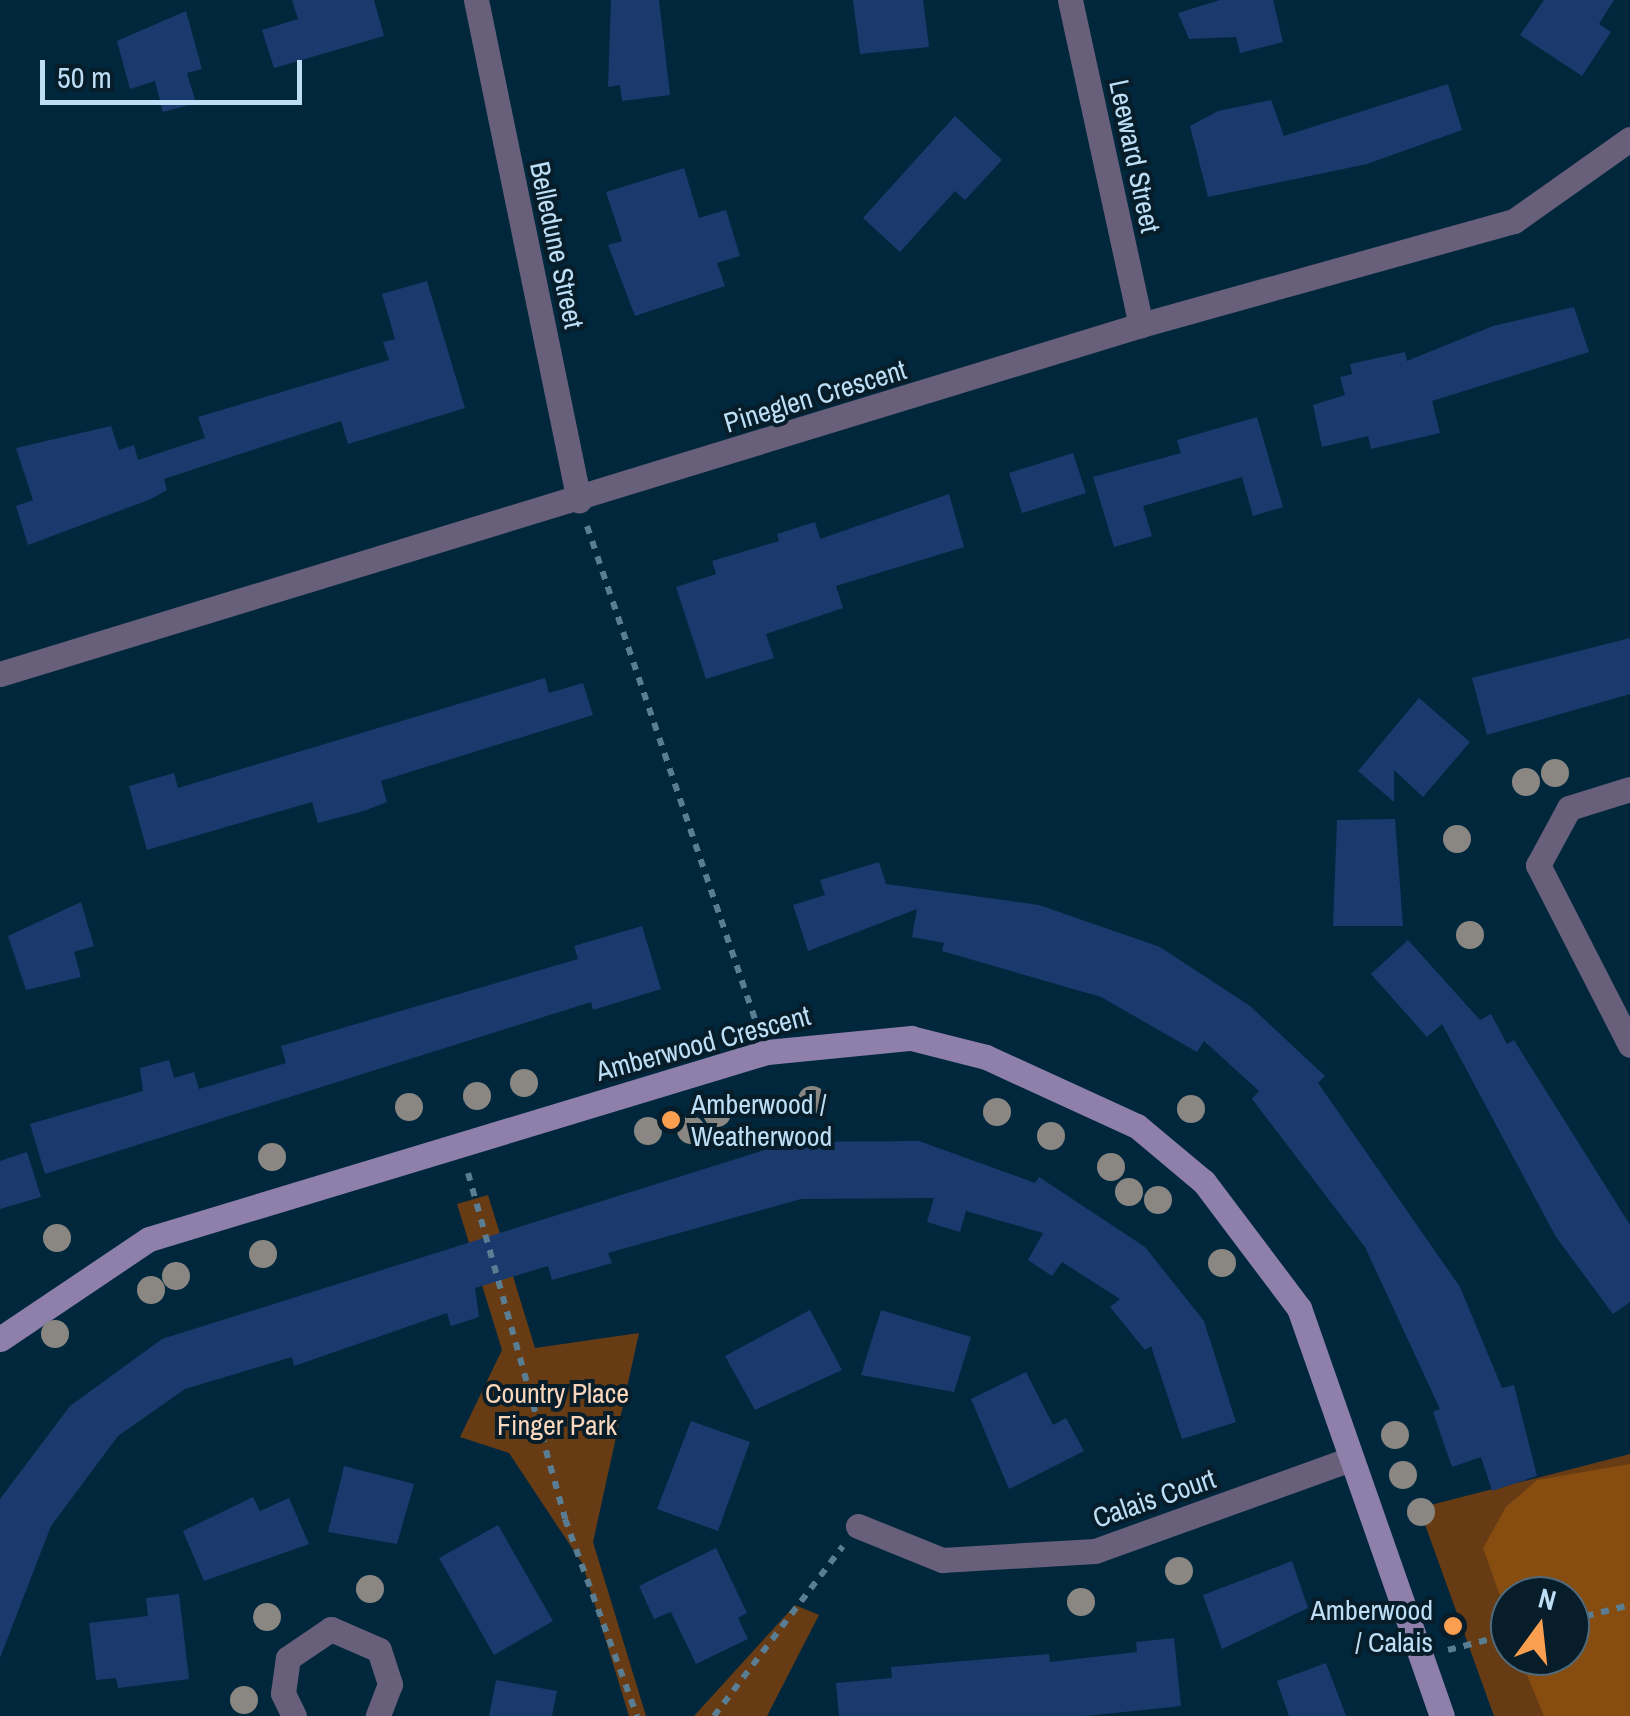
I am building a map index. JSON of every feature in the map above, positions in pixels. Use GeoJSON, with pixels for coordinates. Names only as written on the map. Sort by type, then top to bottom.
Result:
{"type":"FeatureCollection","features":[{"type":"Feature","properties":{"kind":"street","name":"Belledune Street"},"geometry":{"type":"LineString","coordinates":[[476,0],[578,501]]}},
{"type":"Feature","properties":{"kind":"street","name":"Leeward Street"},"geometry":{"type":"LineString","coordinates":[[1070,0],[1142,324]]}},
{"type":"Feature","properties":{"kind":"street","name":"Pineglen Crescent"},"geometry":{"type":"LineString","coordinates":[[0,674],[578,501],[1142,324],[1514,221],[1630,139]]}},
{"type":"Feature","properties":{"kind":"street"},"geometry":{"type":"LineString","coordinates":[[1630,789],[1569,808],[1538,865],[1630,1045]]}},
{"type":"Feature","properties":{"kind":"street","name":"Amberwood Crescent"},"geometry":{"type":"LineString","coordinates":[[0,1338],[149,1240],[460,1142],[767,1052],[911,1038],[1002,1063],[1137,1126],[1204,1182],[1299,1308],[1442,1716]]}},
{"type":"Feature","properties":{"kind":"street","name":"Calais Court"},"geometry":{"type":"LineString","coordinates":[[858,1526],[942,1560],[1094,1552],[1350,1459]]}},
{"type":"Feature","properties":{"kind":"street"},"geometry":{"type":"LineString","coordinates":[[294,1716],[283,1693],[288,1658],[331,1629],[379,1650],[390,1684],[378,1716]]}},
{"type":"Feature","properties":{"kind":"path"},"geometry":{"type":"LineString","coordinates":[[578,501],[767,1052]]}},
{"type":"Feature","properties":{"kind":"path"},"geometry":{"type":"LineString","coordinates":[[460,1142],[565,1519],[637,1716]]}},
{"type":"Feature","properties":{"kind":"path"},"geometry":{"type":"LineString","coordinates":[[714,1716],[858,1526]]}},
{"type":"Feature","properties":{"kind":"path"},"geometry":{"type":"LineString","coordinates":[[1590,1615],[1630,1604]]}},
{"type":"Feature","properties":{"kind":"path"},"geometry":{"type":"LineString","coordinates":[[1421,1658],[1490,1639]]}},
{"type":"Feature","properties":{"kind":"green space","name":"Country Place Finger Park"},"geometry":{"type":"Polygon","coordinates":[[[488,1195],[535,1348],[639,1333],[593,1542],[646,1716],[629,1716],[582,1563],[509,1453],[460,1437],[502,1350],[457,1204],[488,1195]]]}},
{"type":"Feature","properties":{"kind":"green space"},"geometry":{"type":"Polygon","coordinates":[[[1630,1454],[1630,1716],[1494,1716],[1419,1508],[1630,1454]]]}},
{"type":"Feature","properties":{"kind":"green space"},"geometry":{"type":"Polygon","coordinates":[[[795,1605],[819,1615],[767,1716],[694,1716],[795,1605]]]}},
{"type":"Feature","properties":{"kind":"shaded area"},"geometry":{"type":"Polygon","coordinates":[[[1630,1464],[1630,1716],[1544,1716],[1527,1676],[1590,1676],[1590,1576],[1493,1576],[1483,1548],[1506,1507],[1537,1480],[1630,1464]]]}},
{"type":"Feature","properties":{"kind":"building"},"geometry":{"type":"Polygon","coordinates":[[[292,0],[374,0],[384,36],[274,68],[262,30],[298,19],[292,0]]]}},
{"type":"Feature","properties":{"kind":"building"},"geometry":{"type":"Polygon","coordinates":[[[611,0],[659,0],[670,95],[622,101],[620,85],[608,87],[611,0]]]}},
{"type":"Feature","properties":{"kind":"building"},"geometry":{"type":"Polygon","coordinates":[[[853,0],[923,0],[929,47],[860,54],[853,0]]]}},
{"type":"Feature","properties":{"kind":"building"},"geometry":{"type":"Polygon","coordinates":[[[1220,0],[1273,0],[1283,42],[1240,53],[1236,37],[1189,39],[1178,13],[1220,0]]]}},
{"type":"Feature","properties":{"kind":"building"},"geometry":{"type":"Polygon","coordinates":[[[1544,0],[1614,0],[1599,24],[1611,32],[1582,76],[1520,35],[1544,0]]]}},
{"type":"Feature","properties":{"kind":"building"},"geometry":{"type":"Polygon","coordinates":[[[186,11],[202,69],[187,73],[196,103],[163,112],[155,81],[130,89],[117,41],[186,11]]]}},
{"type":"Feature","properties":{"kind":"building"},"geometry":{"type":"Polygon","coordinates":[[[1448,84],[1462,130],[1367,164],[1208,197],[1190,126],[1218,111],[1271,100],[1284,136],[1448,84]]]}},
{"type":"Feature","properties":{"kind":"building"},"geometry":{"type":"Polygon","coordinates":[[[955,116],[1002,160],[965,200],[955,191],[900,252],[863,218],[955,116]]]}},
{"type":"Feature","properties":{"kind":"building"},"geometry":{"type":"Polygon","coordinates":[[[684,168],[699,218],[726,210],[740,256],[717,263],[725,286],[635,316],[608,245],[622,241],[606,192],[684,168]]]}},
{"type":"Feature","properties":{"kind":"building"},"geometry":{"type":"Polygon","coordinates":[[[427,281],[465,408],[348,444],[341,421],[164,479],[167,490],[151,499],[28,545],[16,506],[33,500],[16,448],[111,426],[119,450],[134,445],[138,460],[205,438],[198,417],[389,360],[383,342],[395,339],[382,294],[427,281]]]}},
{"type":"Feature","properties":{"kind":"building"},"geometry":{"type":"Polygon","coordinates":[[[1574,307],[1589,352],[1432,401],[1440,433],[1371,449],[1368,436],[1322,447],[1313,405],[1345,395],[1340,377],[1352,374],[1350,364],[1405,352],[1407,361],[1493,326],[1574,307]]]}},
{"type":"Feature","properties":{"kind":"building"},"geometry":{"type":"Polygon","coordinates":[[[1257,417],[1283,507],[1253,516],[1242,477],[1143,506],[1152,536],[1114,547],[1093,477],[1181,453],[1177,440],[1257,417]]]}},
{"type":"Feature","properties":{"kind":"building"},"geometry":{"type":"Polygon","coordinates":[[[1073,453],[1086,493],[1022,513],[1009,473],[1073,453]]]}},
{"type":"Feature","properties":{"kind":"building"},"geometry":{"type":"Polygon","coordinates":[[[949,494],[964,547],[836,586],[843,608],[766,634],[774,658],[706,679],[676,587],[716,574],[712,561],[779,541],[777,534],[815,522],[820,539],[949,494]]]}},
{"type":"Feature","properties":{"kind":"building"},"geometry":{"type":"Polygon","coordinates":[[[1630,638],[1630,694],[1487,735],[1472,678],[1630,638]]]}},
{"type":"Feature","properties":{"kind":"building"},"geometry":{"type":"Polygon","coordinates":[[[545,678],[549,693],[583,683],[593,715],[381,781],[387,802],[364,811],[318,823],[312,802],[147,850],[129,786],[174,773],[178,788],[545,678]]]}},
{"type":"Feature","properties":{"kind":"building"},"geometry":{"type":"Polygon","coordinates":[[[1419,698],[1470,742],[1423,797],[1394,770],[1394,802],[1358,771],[1419,698]]]}},
{"type":"Feature","properties":{"kind":"building"},"geometry":{"type":"Polygon","coordinates":[[[1395,819],[1403,926],[1333,926],[1337,820],[1395,819]]]}},
{"type":"Feature","properties":{"kind":"building"},"geometry":{"type":"Polygon","coordinates":[[[879,862],[886,884],[1039,905],[1160,947],[1250,1006],[1325,1076],[1318,1083],[1460,1287],[1502,1388],[1514,1385],[1537,1476],[1492,1491],[1481,1457],[1452,1467],[1433,1412],[1440,1409],[1365,1247],[1252,1099],[1259,1091],[1204,1041],[1197,1052],[1101,997],[942,951],[944,943],[912,937],[917,909],[808,951],[793,905],[825,895],[820,880],[879,862]]]}},
{"type":"Feature","properties":{"kind":"building"},"geometry":{"type":"Polygon","coordinates":[[[81,902],[94,946],[74,952],[81,977],[26,990],[8,936],[81,902]]]}},
{"type":"Feature","properties":{"kind":"building"},"geometry":{"type":"Polygon","coordinates":[[[642,926],[661,989],[593,1010],[591,1002],[45,1174],[30,1124],[143,1091],[140,1068],[169,1060],[174,1078],[194,1072],[199,1089],[286,1063],[281,1046],[578,959],[574,946],[642,926]]]}},
{"type":"Feature","properties":{"kind":"building"},"geometry":{"type":"Polygon","coordinates":[[[1408,940],[1480,1020],[1491,1014],[1507,1044],[1514,1040],[1630,1225],[1630,1302],[1613,1314],[1556,1237],[1442,1024],[1427,1037],[1371,974],[1408,940]]]}},
{"type":"Feature","properties":{"kind":"building"},"geometry":{"type":"Polygon","coordinates":[[[919,1141],[1035,1183],[1039,1177],[1145,1247],[1204,1321],[1236,1422],[1182,1439],[1151,1346],[1145,1350],[1110,1307],[1120,1299],[1062,1262],[1052,1276],[1028,1260],[1043,1233],[966,1211],[960,1232],[927,1222],[934,1198],[801,1199],[608,1253],[612,1263],[552,1280],[548,1266],[475,1288],[479,1317],[451,1326],[447,1313],[294,1366],[292,1357],[185,1389],[118,1436],[51,1526],[0,1658],[0,1499],[70,1406],[162,1339],[790,1142],[919,1141]]]}},
{"type":"Feature","properties":{"kind":"building"},"geometry":{"type":"Polygon","coordinates":[[[27,1152],[41,1197],[0,1209],[0,1161],[27,1152]]]}},
{"type":"Feature","properties":{"kind":"building"},"geometry":{"type":"Polygon","coordinates":[[[810,1310],[842,1370],[755,1410],[725,1356],[810,1310]]]}},
{"type":"Feature","properties":{"kind":"building"},"geometry":{"type":"Polygon","coordinates":[[[881,1310],[971,1337],[954,1392],[861,1375],[881,1310]]]}},
{"type":"Feature","properties":{"kind":"building"},"geometry":{"type":"Polygon","coordinates":[[[1026,1372],[1053,1425],[1066,1418],[1084,1451],[1009,1489],[971,1399],[1026,1372]]]}},
{"type":"Feature","properties":{"kind":"building"},"geometry":{"type":"Polygon","coordinates":[[[691,1421],[750,1442],[718,1531],[657,1509],[691,1421]]]}},
{"type":"Feature","properties":{"kind":"building"},"geometry":{"type":"Polygon","coordinates":[[[344,1466],[414,1484],[397,1544],[328,1532],[344,1466]]]}},
{"type":"Feature","properties":{"kind":"building"},"geometry":{"type":"Polygon","coordinates":[[[253,1497],[260,1511],[289,1498],[309,1544],[204,1581],[183,1531],[253,1497]]]}},
{"type":"Feature","properties":{"kind":"building"},"geometry":{"type":"Polygon","coordinates":[[[498,1525],[553,1621],[494,1655],[439,1558],[498,1525]]]}},
{"type":"Feature","properties":{"kind":"building"},"geometry":{"type":"Polygon","coordinates":[[[716,1548],[747,1613],[738,1618],[748,1639],[696,1664],[671,1612],[654,1619],[639,1586],[716,1548]]]}},
{"type":"Feature","properties":{"kind":"building"},"geometry":{"type":"Polygon","coordinates":[[[1292,1561],[1308,1608],[1222,1649],[1203,1595],[1292,1561]]]}},
{"type":"Feature","properties":{"kind":"building"},"geometry":{"type":"Polygon","coordinates":[[[179,1594],[189,1679],[118,1688],[116,1678],[96,1680],[89,1623],[148,1616],[146,1598],[179,1594]]]}},
{"type":"Feature","properties":{"kind":"building"},"geometry":{"type":"Polygon","coordinates":[[[1174,1638],[1181,1706],[1086,1716],[839,1716],[836,1683],[892,1678],[891,1667],[1049,1654],[1050,1662],[1137,1652],[1136,1642],[1174,1638]]]}},
{"type":"Feature","properties":{"kind":"building"},"geometry":{"type":"Polygon","coordinates":[[[1326,1663],[1346,1716],[1289,1716],[1277,1681],[1326,1663]]]}},
{"type":"Feature","properties":{"kind":"building"},"geometry":{"type":"Polygon","coordinates":[[[496,1680],[557,1691],[552,1716],[489,1716],[496,1680]]]}},
{"type":"Feature","properties":{"kind":"place","name":"Amberwood / Weatherwood"},"geometry":{"type":"Point","coordinates":[671,1120]}},
{"type":"Feature","properties":{"kind":"place","name":"Amberwood / Calais"},"geometry":{"type":"Point","coordinates":[1453,1626]}}]}
